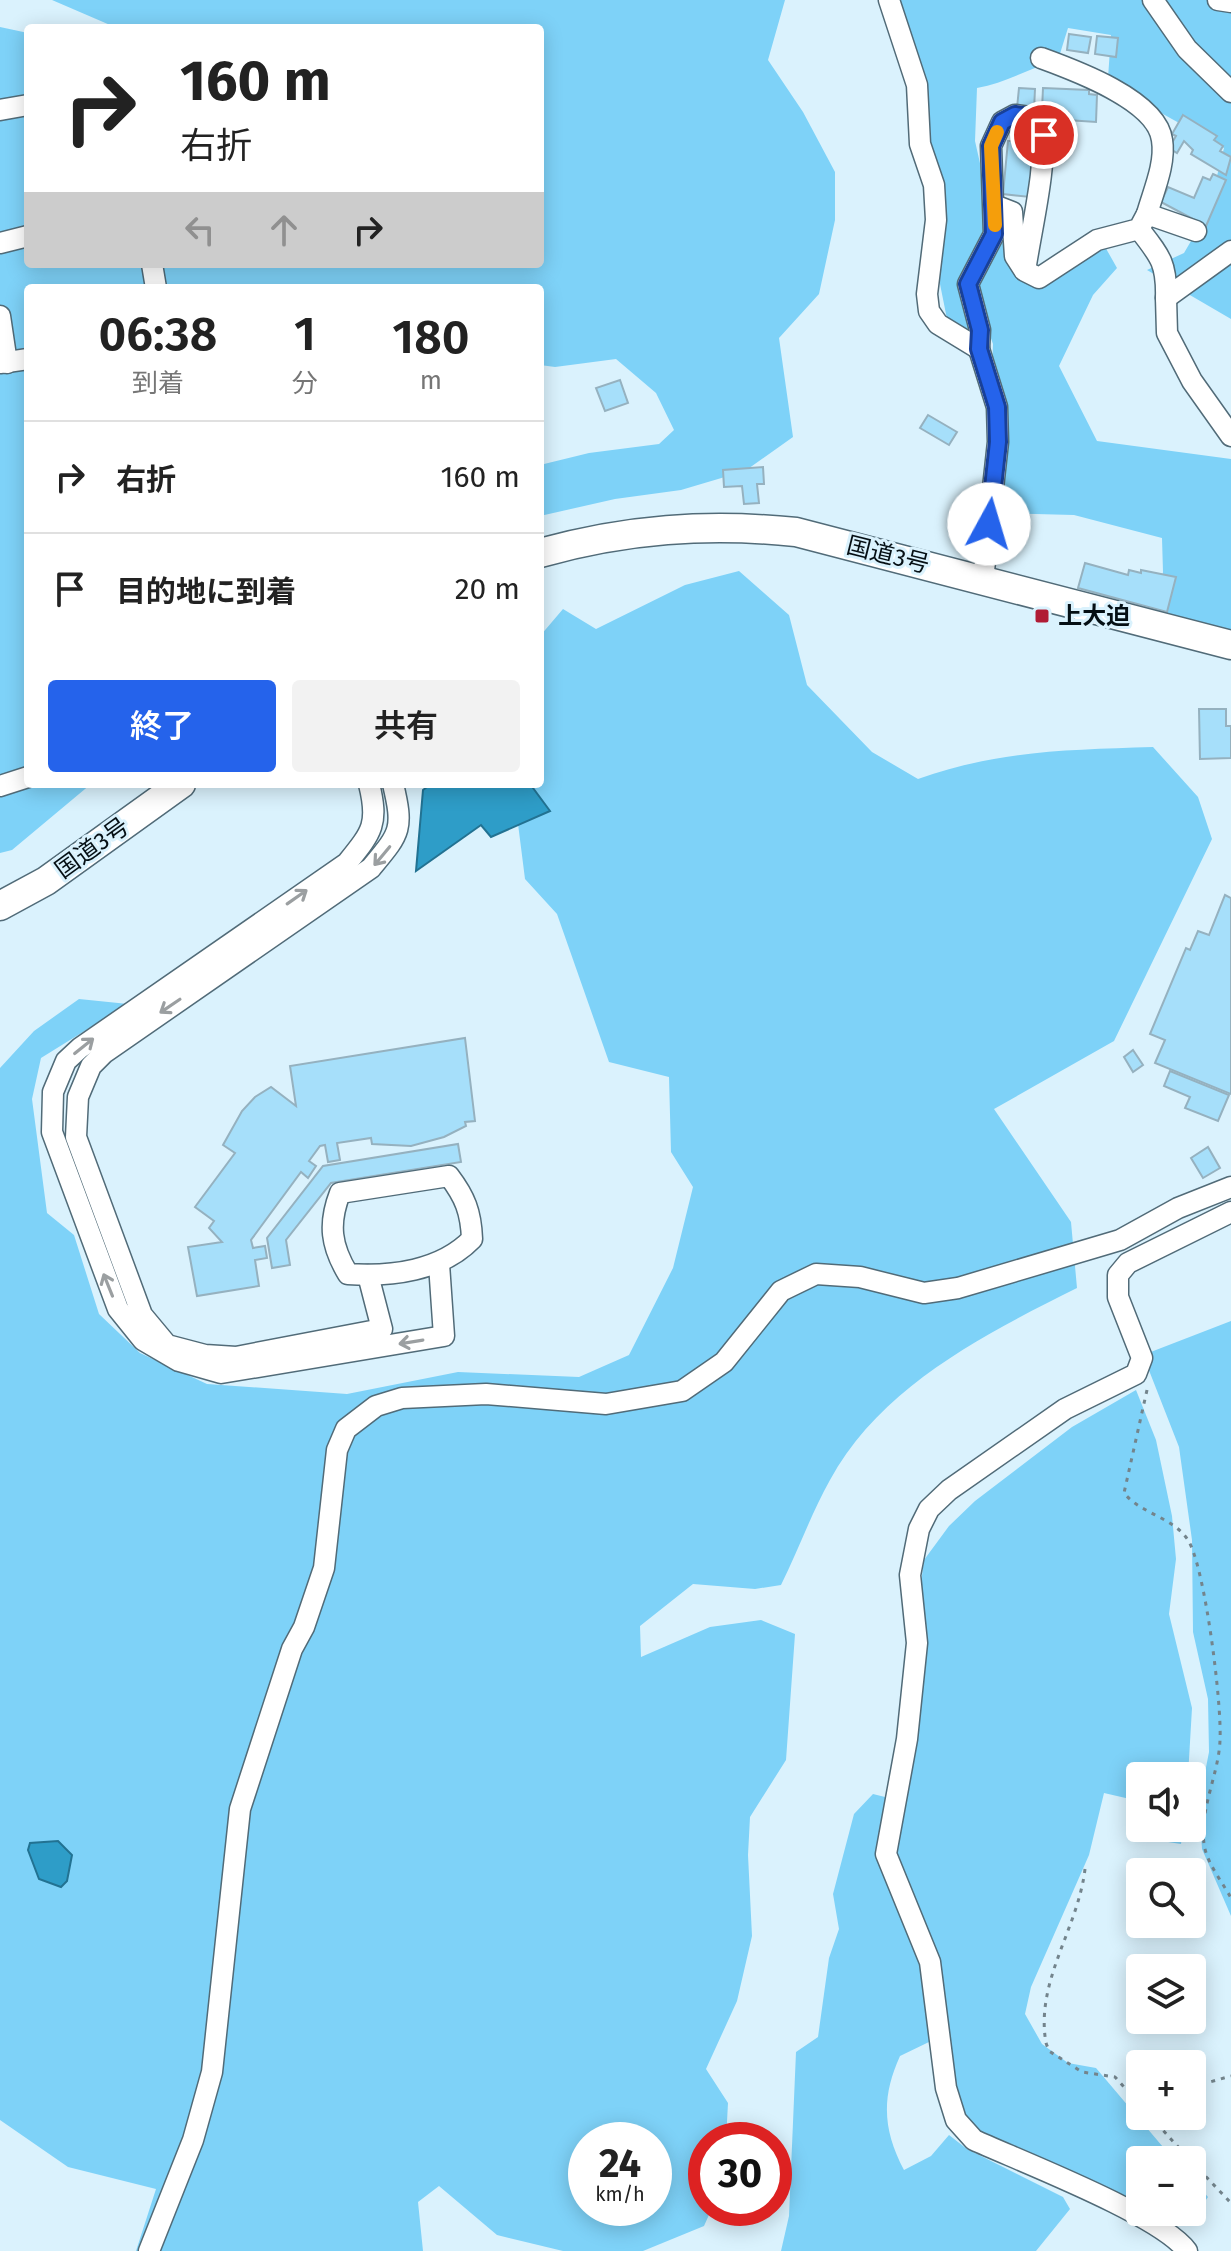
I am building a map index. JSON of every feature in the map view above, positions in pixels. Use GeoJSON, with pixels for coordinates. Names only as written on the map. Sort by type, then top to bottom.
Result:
{"type":"FeatureCollection","features":[{"type":"Feature","properties":{"kind":"highway","name":"国道3号"},"geometry":{"type":"LineString","coordinates":[[544,552],[589,539],[657,528],[746,527],[796,532],[1231,645]]}},
{"type":"Feature","properties":{"kind":"highway","name":"国道3号"},"geometry":{"type":"LineString","coordinates":[[0,906],[59,873],[176,788]]}},
{"type":"Feature","properties":{"kind":"street"},"geometry":{"type":"LineString","coordinates":[[889,0],[917,85],[920,144],[934,185],[936,220],[927,294],[929,311],[938,324],[979,349]]}},
{"type":"Feature","properties":{"kind":"street"},"geometry":{"type":"LineString","coordinates":[[1153,0],[1187,49],[1231,92]]}},
{"type":"Feature","properties":{"kind":"street"},"geometry":{"type":"LineString","coordinates":[[1218,0],[1231,2]]}},
{"type":"Feature","properties":{"kind":"street"},"geometry":{"type":"LineString","coordinates":[[1041,58],[1101,81],[1153,119],[1162,139],[1162,151],[1143,222],[1167,271],[1167,333],[1192,381],[1231,436]]}},
{"type":"Feature","properties":{"kind":"street"},"geometry":{"type":"LineString","coordinates":[[0,110],[24,106]]}},
{"type":"Feature","properties":{"kind":"street"},"geometry":{"type":"LineString","coordinates":[[983,580],[998,442],[997,407],[979,349],[980,330],[968,284],[994,234],[991,146],[1002,122],[1015,115],[1043,119],[1045,151],[1038,213],[1025,271]]}},
{"type":"Feature","properties":{"kind":"street"},"geometry":{"type":"LineString","coordinates":[[994,205],[1012,212],[1015,256],[1025,271],[1039,278],[1097,240],[1143,222],[1196,231]]}},
{"type":"Feature","properties":{"kind":"street"},"geometry":{"type":"LineString","coordinates":[[0,243],[24,237]]}},
{"type":"Feature","properties":{"kind":"street"},"geometry":{"type":"LineString","coordinates":[[1166,298],[1231,251]]}},
{"type":"Feature","properties":{"kind":"street"},"geometry":{"type":"LineString","coordinates":[[0,316],[3,363],[24,360]]}},
{"type":"Feature","properties":{"kind":"street"},"geometry":{"type":"LineString","coordinates":[[0,786],[24,778]]}},
{"type":"Feature","properties":{"kind":"street"},"geometry":{"type":"LineString","coordinates":[[370,788],[375,806],[373,832],[347,863],[138,1005],[66,1061],[53,1092],[52,1132],[118,1309],[143,1340],[179,1361],[221,1373],[444,1336],[439,1264]]}},
{"type":"Feature","properties":{"kind":"street"},"geometry":{"type":"LineString","coordinates":[[368,1275],[382,1329],[236,1357],[205,1355],[167,1345],[142,1315],[99,1206],[76,1137],[78,1097],[91,1066],[104,1053],[371,868],[397,837],[399,811],[394,788]]}},
{"type":"Feature","properties":{"kind":"street"},"geometry":{"type":"LineString","coordinates":[[449,1176],[463,1194],[471,1216],[472,1239],[457,1254],[439,1264],[368,1275],[348,1274],[336,1254],[331,1231],[340,1193],[449,1176]]}},
{"type":"Feature","properties":{"kind":"street"},"geometry":{"type":"LineString","coordinates":[[149,2251],[193,2140],[212,2072],[240,1809],[292,1649],[304,1627],[324,1568],[337,1450],[346,1429],[376,1406],[402,1398],[486,1394],[606,1404],[682,1391],[724,1362],[781,1291],[816,1274],[860,1277],[924,1293],[958,1288],[1120,1240],[1178,1208],[1231,1187]]}},
{"type":"Feature","properties":{"kind":"street"},"geometry":{"type":"LineString","coordinates":[[1187,2251],[1179,2240],[1125,2210],[974,2140],[956,2120],[946,2088],[930,1962],[886,1854],[907,1739],[917,1643],[910,1575],[919,1529],[929,1509],[949,1490],[1065,1409],[1136,1374],[1142,1358],[1118,1297],[1118,1275],[1128,1263],[1231,1212]]}},
{"type":"Feature","properties":{"kind":"path"},"geometry":{"type":"LineString","coordinates":[[1139,1366],[1151,1372],[1124,1493],[1133,1505],[1167,1523],[1187,1539],[1200,1566],[1218,1699],[1220,1740],[1207,1805],[1205,1847],[1231,1898]]}},
{"type":"Feature","properties":{"kind":"path"},"geometry":{"type":"LineString","coordinates":[[1085,1869],[1077,1911],[1050,1977],[1046,2043],[1049,2051],[1082,2072],[1115,2077],[1126,2089]]}},
{"type":"Feature","properties":{"kind":"path"},"geometry":{"type":"LineString","coordinates":[[1206,2083],[1231,2076]]}},
{"type":"Feature","properties":{"kind":"path"},"geometry":{"type":"LineString","coordinates":[[1163,2130],[1177,2146]]}},
{"type":"Feature","properties":{"kind":"path"},"geometry":{"type":"LineString","coordinates":[[1206,2177],[1231,2203]]}},
{"type":"Feature","properties":{"kind":"shaded area"},"geometry":{"type":"Polygon","coordinates":[[[52,0],[785,0],[768,60],[803,112],[835,172],[835,220],[819,294],[779,338],[793,437],[745,471],[681,490],[615,499],[544,515],[544,464],[589,453],[659,444],[674,430],[656,393],[616,359],[555,367],[544,366],[544,284],[24,284],[24,788],[86,788],[12,850],[0,853],[0,27],[24,32],[24,268],[544,268],[544,24],[108,24],[52,0]]]}},
{"type":"Feature","properties":{"kind":"shaded area"},"geometry":{"type":"Polygon","coordinates":[[[893,0],[1231,0],[1231,319],[1147,270],[1184,253],[1208,212],[1224,148],[1136,99],[1108,78],[1111,35],[1068,28],[1058,60],[977,88],[975,141],[991,212],[990,231],[969,266],[975,330],[970,336],[947,319],[938,274],[945,217],[893,0]]]}},
{"type":"Feature","properties":{"kind":"shaded area"},"geometry":{"type":"Polygon","coordinates":[[[1000,213],[1023,277],[1104,245],[1117,268],[1093,295],[1059,366],[1097,441],[1231,459],[1231,636],[1155,615],[1163,572],[1162,538],[1074,515],[1001,513],[1001,430],[992,370],[993,344],[979,304],[977,271],[1000,213]]]}},
{"type":"Feature","properties":{"kind":"shaded area"},"geometry":{"type":"Polygon","coordinates":[[[739,571],[789,615],[807,685],[872,752],[918,779],[978,762],[1034,753],[1153,747],[1198,797],[1212,839],[1114,1041],[994,1109],[1071,1222],[1077,1288],[972,1344],[906,1390],[877,1417],[851,1447],[830,1480],[781,1585],[755,1589],[693,1584],[640,1626],[641,1657],[710,1627],[761,1620],[795,1634],[786,1760],[750,1817],[748,1855],[752,1936],[737,2001],[706,2069],[728,2103],[727,2122],[688,2122],[688,2226],[704,2226],[643,2251],[563,2251],[497,2235],[439,2186],[418,2202],[423,2251],[136,2251],[156,2189],[68,2167],[0,2120],[0,1068],[34,1031],[79,999],[128,1004],[41,1058],[32,1099],[47,1213],[74,1235],[99,1314],[140,1353],[207,1384],[347,1394],[458,1372],[579,1377],[629,1355],[673,1268],[693,1187],[671,1152],[669,1077],[609,1062],[557,914],[525,879],[517,816],[508,788],[544,788],[544,631],[563,609],[596,629],[685,585],[739,571]]]}},
{"type":"Feature","properties":{"kind":"shaded area"},"geometry":{"type":"Polygon","coordinates":[[[533,788],[550,811],[491,837],[481,825],[416,871],[423,790],[533,788]]]}},
{"type":"Feature","properties":{"kind":"shaded area"},"geometry":{"type":"Polygon","coordinates":[[[1231,1321],[1231,1916],[1202,1849],[1202,1842],[1206,1842],[1208,1699],[1193,1632],[1192,1540],[1179,1447],[1143,1355],[1231,1321]]]}},
{"type":"Feature","properties":{"kind":"shaded area"},"geometry":{"type":"Polygon","coordinates":[[[1136,1390],[1156,1440],[1172,1516],[1176,1559],[1169,1614],[1192,1708],[1189,1762],[1126,1762],[1126,1798],[1104,1793],[1089,1855],[1031,1987],[1025,2014],[1042,2044],[1068,2063],[1096,2068],[1126,2103],[1126,2130],[1149,2130],[1162,2146],[1126,2146],[1126,2207],[966,2125],[935,2069],[929,2042],[900,2056],[887,2100],[888,2127],[904,2170],[931,2156],[949,2135],[967,2149],[1063,2197],[1070,2209],[1036,2251],[781,2251],[787,2226],[792,2226],[796,2052],[818,2037],[829,1958],[839,1929],[833,1894],[854,1814],[873,1794],[893,1799],[924,1560],[949,1526],[975,1501],[1072,1427],[1136,1390]]]}},
{"type":"Feature","properties":{"kind":"shaded area"},"geometry":{"type":"Polygon","coordinates":[[[58,1841],[72,1855],[67,1881],[61,1887],[39,1879],[28,1850],[30,1843],[58,1841]]]}},
{"type":"Feature","properties":{"kind":"building"},"geometry":{"type":"Polygon","coordinates":[[[1069,34],[1091,37],[1088,53],[1067,50],[1069,34]]]}},
{"type":"Feature","properties":{"kind":"building"},"geometry":{"type":"Polygon","coordinates":[[[1097,36],[1118,38],[1116,57],[1095,54],[1097,36]]]}},
{"type":"Feature","properties":{"kind":"building"},"geometry":{"type":"Polygon","coordinates":[[[1019,88],[1035,89],[1034,110],[1017,108],[1019,88]]]}},
{"type":"Feature","properties":{"kind":"building"},"geometry":{"type":"Polygon","coordinates":[[[1043,88],[1089,90],[1089,94],[1097,95],[1096,122],[1067,120],[1068,112],[1042,110],[1043,88]]]}},
{"type":"Feature","properties":{"kind":"building"},"geometry":{"type":"Polygon","coordinates":[[[1183,115],[1217,136],[1214,140],[1223,146],[1220,151],[1231,157],[1226,175],[1191,154],[1193,150],[1184,141],[1177,153],[1169,148],[1176,136],[1172,134],[1183,115]]]}},
{"type":"Feature","properties":{"kind":"building"},"geometry":{"type":"Polygon","coordinates":[[[1016,124],[1032,125],[1032,131],[1036,132],[1030,197],[1003,194],[1008,141],[1014,141],[1016,124]]]}},
{"type":"Feature","properties":{"kind":"building"},"geometry":{"type":"Polygon","coordinates":[[[1213,174],[1226,180],[1206,226],[1161,202],[1168,187],[1194,198],[1203,177],[1210,180],[1213,174]]]}},
{"type":"Feature","properties":{"kind":"building"},"geometry":{"type":"Polygon","coordinates":[[[620,380],[628,403],[605,411],[596,388],[620,380]]]}},
{"type":"Feature","properties":{"kind":"building"},"geometry":{"type":"Polygon","coordinates":[[[928,415],[957,432],[949,445],[920,428],[928,415]]]}},
{"type":"Feature","properties":{"kind":"building"},"geometry":{"type":"Polygon","coordinates":[[[763,467],[764,484],[757,484],[759,503],[744,504],[742,486],[724,487],[723,470],[763,467]]]}},
{"type":"Feature","properties":{"kind":"building"},"geometry":{"type":"Polygon","coordinates":[[[1085,563],[1128,575],[1129,570],[1141,573],[1141,570],[1176,577],[1167,612],[1078,588],[1085,563]]]}},
{"type":"Feature","properties":{"kind":"building"},"geometry":{"type":"Polygon","coordinates":[[[1199,709],[1226,709],[1226,726],[1231,726],[1231,758],[1200,759],[1199,709]]]}},
{"type":"Feature","properties":{"kind":"building"},"geometry":{"type":"Polygon","coordinates":[[[1225,895],[1231,898],[1231,1094],[1155,1063],[1165,1040],[1150,1034],[1186,948],[1190,950],[1198,931],[1209,935],[1225,895]]]}},
{"type":"Feature","properties":{"kind":"building"},"geometry":{"type":"Polygon","coordinates":[[[465,1038],[475,1121],[465,1122],[466,1126],[444,1137],[411,1146],[372,1144],[371,1138],[337,1143],[340,1160],[328,1162],[325,1145],[320,1146],[309,1161],[316,1166],[308,1178],[301,1172],[251,1240],[253,1248],[265,1246],[267,1258],[255,1260],[259,1286],[197,1296],[188,1247],[222,1242],[209,1228],[214,1221],[195,1207],[235,1153],[223,1145],[242,1111],[255,1097],[271,1087],[296,1106],[290,1066],[465,1038]]]}},
{"type":"Feature","properties":{"kind":"building"},"geometry":{"type":"Polygon","coordinates":[[[1133,1050],[1143,1065],[1133,1072],[1124,1057],[1133,1050]]]}},
{"type":"Feature","properties":{"kind":"building"},"geometry":{"type":"Polygon","coordinates":[[[1170,1071],[1229,1095],[1218,1121],[1185,1108],[1190,1097],[1164,1086],[1170,1071]]]}},
{"type":"Feature","properties":{"kind":"building"},"geometry":{"type":"Polygon","coordinates":[[[458,1144],[461,1162],[331,1183],[286,1240],[290,1265],[272,1268],[267,1238],[323,1166],[458,1144]]]}},
{"type":"Feature","properties":{"kind":"building"},"geometry":{"type":"Polygon","coordinates":[[[1208,1147],[1220,1168],[1203,1178],[1191,1158],[1208,1147]]]}},
{"type":"Feature","properties":{"kind":"slow traffic"},"geometry":{"type":"LineString","coordinates":[[995,225],[996,214],[990,187],[991,146],[997,132]]}},
{"type":"Feature","properties":{"kind":"place","name":"上大迫"},"geometry":{"type":"Point","coordinates":[1042,616]}},
{"type":"Feature","properties":{"kind":"route"},"geometry":{"type":"LineString","coordinates":[[989,524],[998,442],[997,407],[979,349],[980,330],[968,284],[994,234],[996,214],[990,187],[991,146],[1002,122],[1015,115],[1043,119],[1044,135]]}}]}
